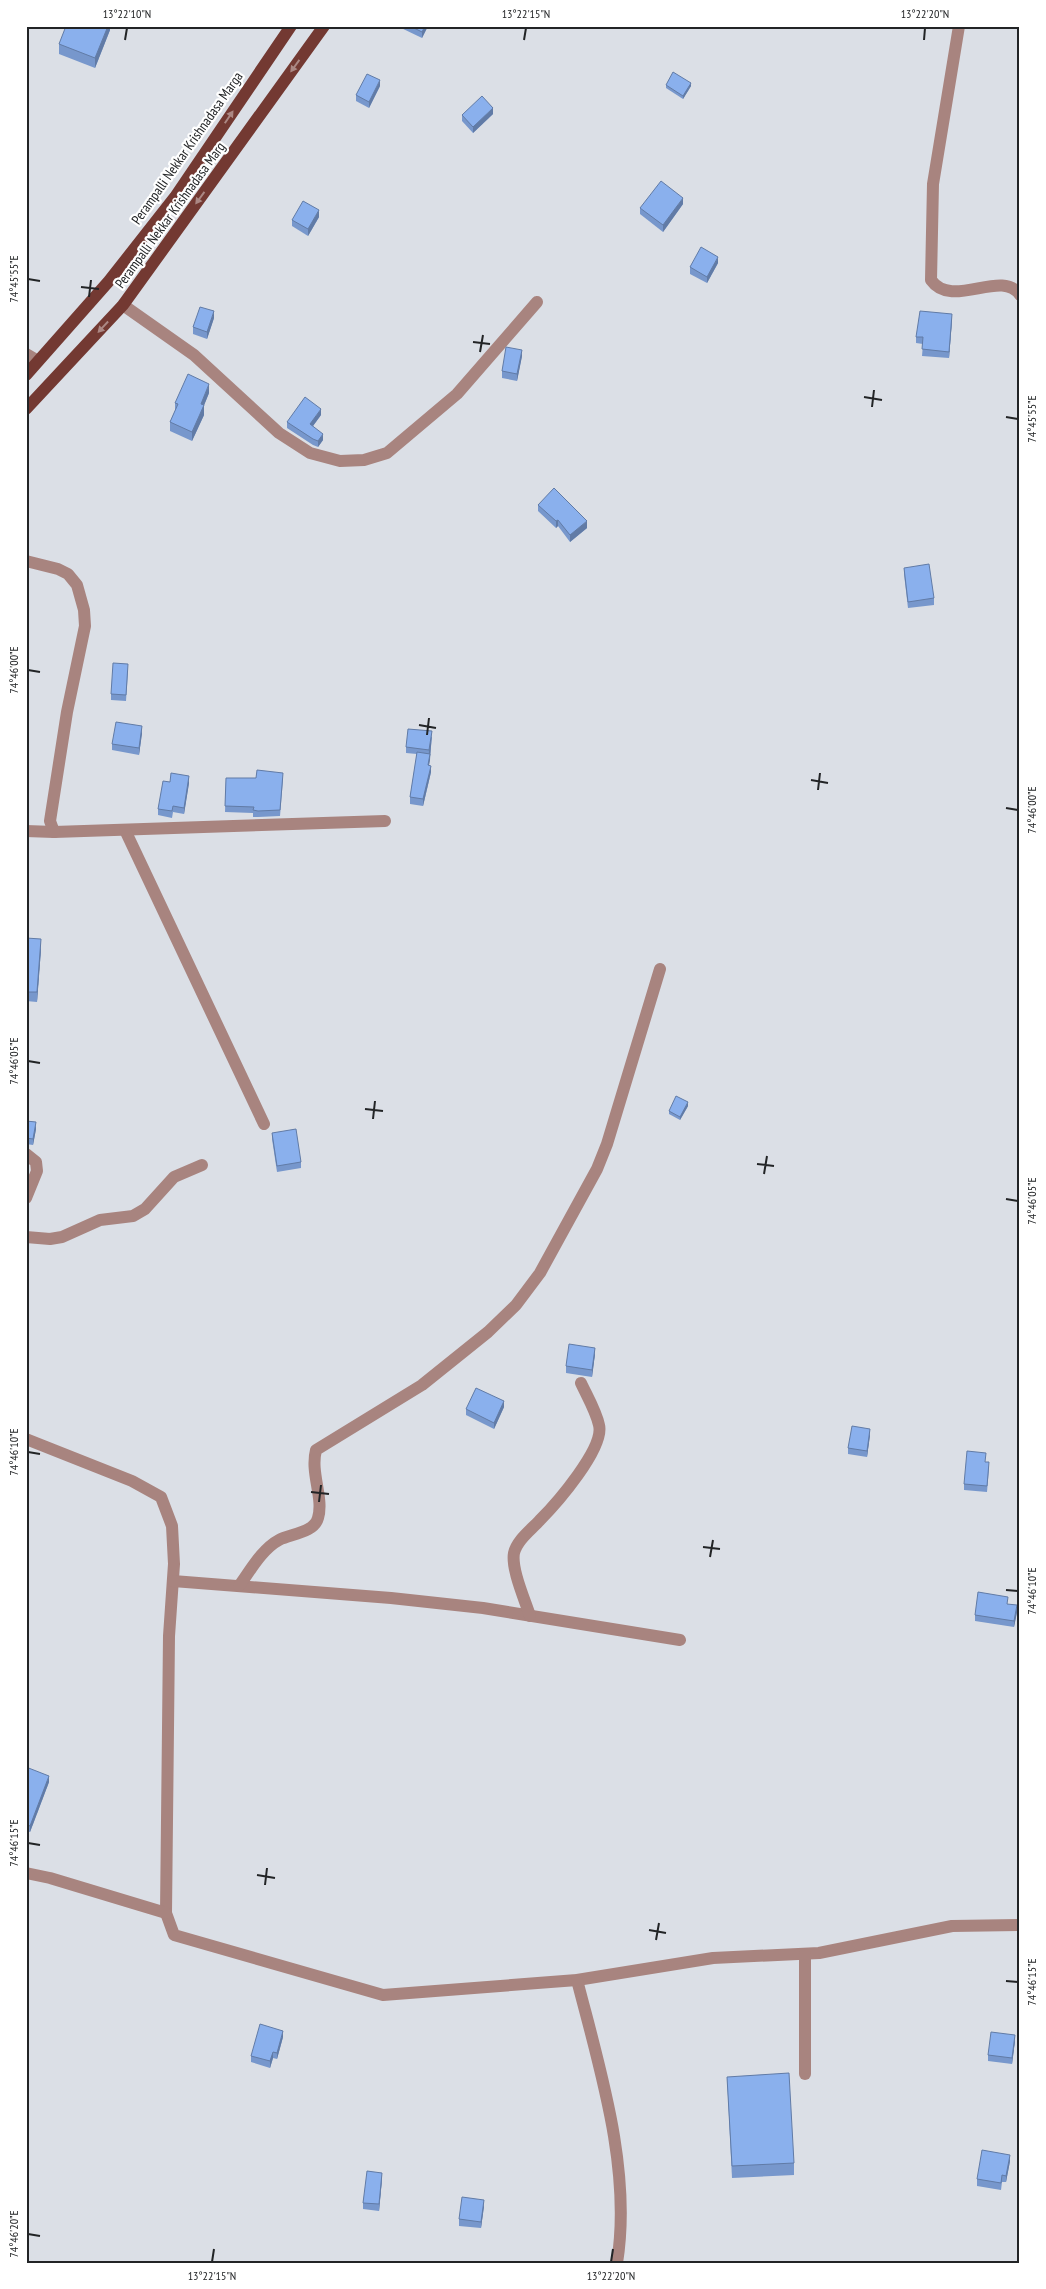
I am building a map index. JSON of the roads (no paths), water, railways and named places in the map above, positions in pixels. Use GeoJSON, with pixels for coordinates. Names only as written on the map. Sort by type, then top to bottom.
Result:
{"type":"FeatureCollection","features":[{"type":"Feature","properties":{"kind":"main road","name":"Perampalli Nekkar Krishnadasa Marga"},"geometry":{"type":"LineString","coordinates":[[26,375],[109,280],[175,197],[291,26]]}},
{"type":"Feature","properties":{"kind":"main road","name":"Perampalli Nekkar Krishnadasa Marg"},"geometry":{"type":"LineString","coordinates":[[26,409],[123,305],[324,26]]}},
{"type":"Feature","properties":{"kind":"street"},"geometry":{"type":"LineString","coordinates":[[959,26],[933,184],[931,280],[937,288],[948,292],[1004,286],[1017,291],[1020,295]]}},
{"type":"Feature","properties":{"kind":"street"},"geometry":{"type":"LineString","coordinates":[[123,305],[194,355],[279,432],[310,453],[340,461],[364,460],[387,453],[457,394],[537,302]]}},
{"type":"Feature","properties":{"kind":"street"},"geometry":{"type":"LineString","coordinates":[[26,354],[38,361]]}},
{"type":"Feature","properties":{"kind":"street"},"geometry":{"type":"LineString","coordinates":[[26,561],[58,569],[68,574],[76,585],[84,610],[85,626],[67,712],[50,821],[54,832]]}},
{"type":"Feature","properties":{"kind":"street"},"geometry":{"type":"LineString","coordinates":[[26,831],[125,830],[385,820]]}},
{"type":"Feature","properties":{"kind":"street"},"geometry":{"type":"LineString","coordinates":[[125,830],[264,1124]]}},
{"type":"Feature","properties":{"kind":"street"},"geometry":{"type":"LineString","coordinates":[[239,1586],[271,1545],[308,1529],[317,1522],[320,1512],[312,1462],[316,1450],[422,1385],[488,1332],[516,1305],[540,1273],[597,1169],[607,1144],[660,969]]}},
{"type":"Feature","properties":{"kind":"street"},"geometry":{"type":"LineString","coordinates":[[26,1154],[36,1162],[37,1171],[26,1198]]}},
{"type":"Feature","properties":{"kind":"street"},"geometry":{"type":"LineString","coordinates":[[26,1237],[50,1239],[62,1237],[100,1220],[133,1216],[145,1209],[174,1177],[202,1165]]}},
{"type":"Feature","properties":{"kind":"street"},"geometry":{"type":"LineString","coordinates":[[530,1616],[513,1563],[514,1552],[520,1540],[563,1494],[594,1449],[599,1436],[600,1426],[581,1383]]}},
{"type":"Feature","properties":{"kind":"street"},"geometry":{"type":"LineString","coordinates":[[26,1439],[132,1481],[161,1498],[172,1526],[173,1581],[169,1636],[166,1913],[174,1935],[382,1995],[577,1980],[713,1958],[819,1953],[952,1926],[1020,1925]]}},
{"type":"Feature","properties":{"kind":"street"},"geometry":{"type":"LineString","coordinates":[[173,1581],[391,1598],[530,1616],[680,1640]]}},
{"type":"Feature","properties":{"kind":"street"},"geometry":{"type":"LineString","coordinates":[[26,1873],[50,1878],[166,1913]]}},
{"type":"Feature","properties":{"kind":"street"},"geometry":{"type":"LineString","coordinates":[[805,1954],[805,2074]]}},
{"type":"Feature","properties":{"kind":"street"},"geometry":{"type":"LineString","coordinates":[[577,1980],[603,2083],[616,2158],[621,2233],[617,2263]]}}]}
